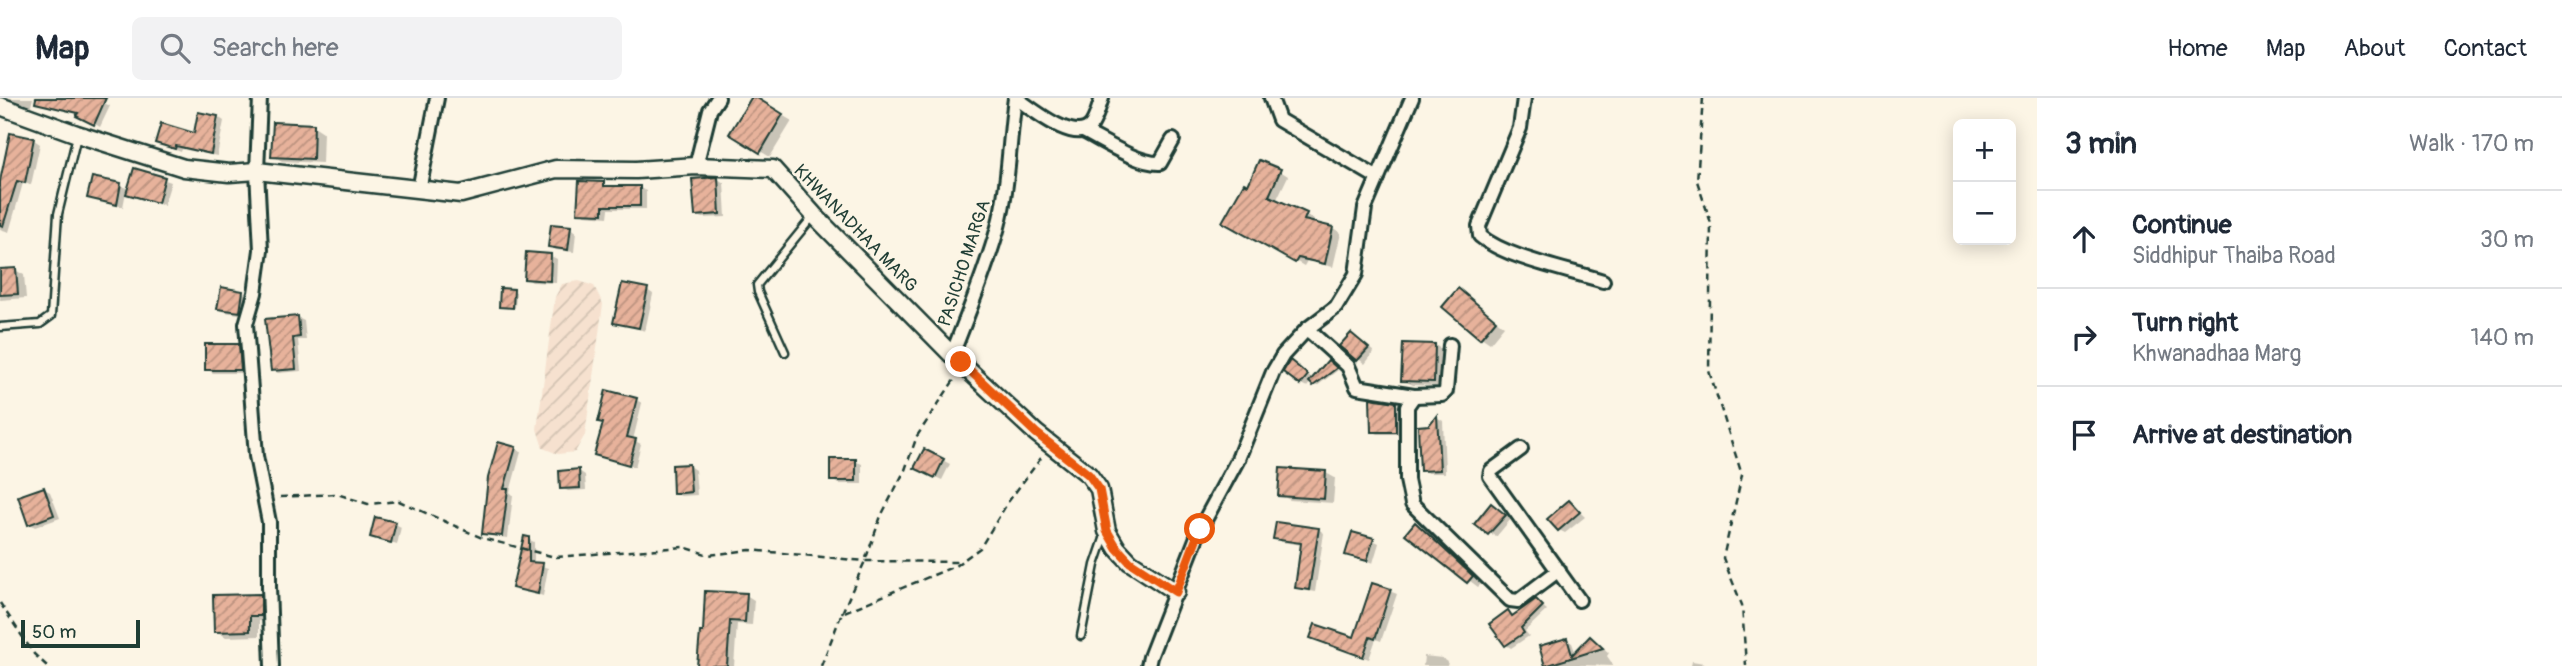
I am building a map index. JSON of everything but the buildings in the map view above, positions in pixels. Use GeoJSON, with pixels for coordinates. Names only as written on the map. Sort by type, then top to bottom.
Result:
{"type":"FeatureCollection","features":[{"type":"Feature","properties":{"kind":"street"},"geometry":{"type":"LineString","coordinates":[[260,98],[257,171],[261,250],[255,293],[246,324],[256,456],[270,523],[272,666]]}},
{"type":"Feature","properties":{"kind":"street"},"geometry":{"type":"LineString","coordinates":[[419,190],[437,98]]}},
{"type":"Feature","properties":{"kind":"street"},"geometry":{"type":"LineString","coordinates":[[696,166],[710,110],[718,98]]}},
{"type":"Feature","properties":{"kind":"street"},"geometry":{"type":"LineString","coordinates":[[1016,98],[1060,128],[1083,131],[1153,164],[1163,160],[1173,139]]}},
{"type":"Feature","properties":{"kind":"street","name":"PASICHO MARGA"},"geometry":{"type":"LineString","coordinates":[[958,360],[998,226],[1006,187],[1016,98]]}},
{"type":"Feature","properties":{"kind":"street"},"geometry":{"type":"LineString","coordinates":[[1083,131],[1091,126],[1102,98]]}},
{"type":"Feature","properties":{"kind":"street"},"geometry":{"type":"LineString","coordinates":[[1271,98],[1279,120],[1378,178]]}},
{"type":"Feature","properties":{"kind":"street"},"geometry":{"type":"LineString","coordinates":[[1148,666],[1200,529],[1238,459],[1273,372],[1283,355],[1307,329],[1336,307],[1356,274],[1365,208],[1412,98]]}},
{"type":"Feature","properties":{"kind":"street"},"geometry":{"type":"LineString","coordinates":[[1524,98],[1520,128],[1479,226],[1480,236],[1489,243],[1528,258],[1603,281]]}},
{"type":"Feature","properties":{"kind":"street","name":"KHWANADHAA MARG"},"geometry":{"type":"LineString","coordinates":[[0,106],[184,168],[229,173],[257,171],[461,194],[556,169],[636,170],[696,166],[773,169],[814,215],[958,360],[1036,433],[1089,475],[1099,489],[1107,531],[1117,548],[1130,562],[1176,592]]}},
{"type":"Feature","properties":{"kind":"street"},"geometry":{"type":"LineString","coordinates":[[1307,329],[1348,366],[1357,387],[1414,396],[1442,395],[1446,391],[1450,345]]}},
{"type":"Feature","properties":{"kind":"street"},"geometry":{"type":"LineString","coordinates":[[1414,396],[1407,406],[1407,480],[1412,504],[1510,600],[1518,601],[1559,570]]}},
{"type":"Feature","properties":{"kind":"street"},"geometry":{"type":"LineString","coordinates":[[1521,449],[1491,471],[1490,476],[1580,600]]}},
{"type":"Feature","properties":{"kind":"lane"},"geometry":{"type":"LineString","coordinates":[[0,327],[40,324],[51,316],[58,214],[77,134]]}},
{"type":"Feature","properties":{"kind":"lane"},"geometry":{"type":"LineString","coordinates":[[785,352],[757,285],[814,215]]}},
{"type":"Feature","properties":{"kind":"lane"},"geometry":{"type":"LineString","coordinates":[[1081,636],[1095,565],[1107,531]]}},
{"type":"Feature","properties":{"kind":"path"},"geometry":{"type":"LineString","coordinates":[[1703,98],[1697,181],[1711,223],[1709,371],[1742,475],[1723,558],[1742,605],[1746,666]]}},
{"type":"Feature","properties":{"kind":"path"},"geometry":{"type":"LineString","coordinates":[[821,666],[881,516],[905,470],[917,436],[958,360]]}},
{"type":"Feature","properties":{"kind":"path"},"geometry":{"type":"LineString","coordinates":[[842,612],[960,562],[980,548],[1007,502],[1052,444]]}},
{"type":"Feature","properties":{"kind":"path"},"geometry":{"type":"LineString","coordinates":[[266,498],[337,494],[368,504],[399,501],[482,538],[555,557],[684,547],[709,555],[750,550],[865,561],[960,562]]}},
{"type":"Feature","properties":{"kind":"path"},"geometry":{"type":"LineString","coordinates":[[0,603],[34,654],[47,666]]}},
{"type":"Feature","properties":{"kind":"shaded area"},"geometry":{"type":"Polygon","coordinates":[[[579,281],[594,286],[603,304],[585,435],[575,452],[558,454],[543,448],[537,429],[555,297],[562,284],[579,281]]]}},
{"type":"Feature","properties":{"kind":"route"},"geometry":{"type":"LineString","coordinates":[[961,362],[1036,433],[1089,475],[1099,489],[1107,531],[1117,548],[1130,562],[1176,592],[1200,529]]}}]}
